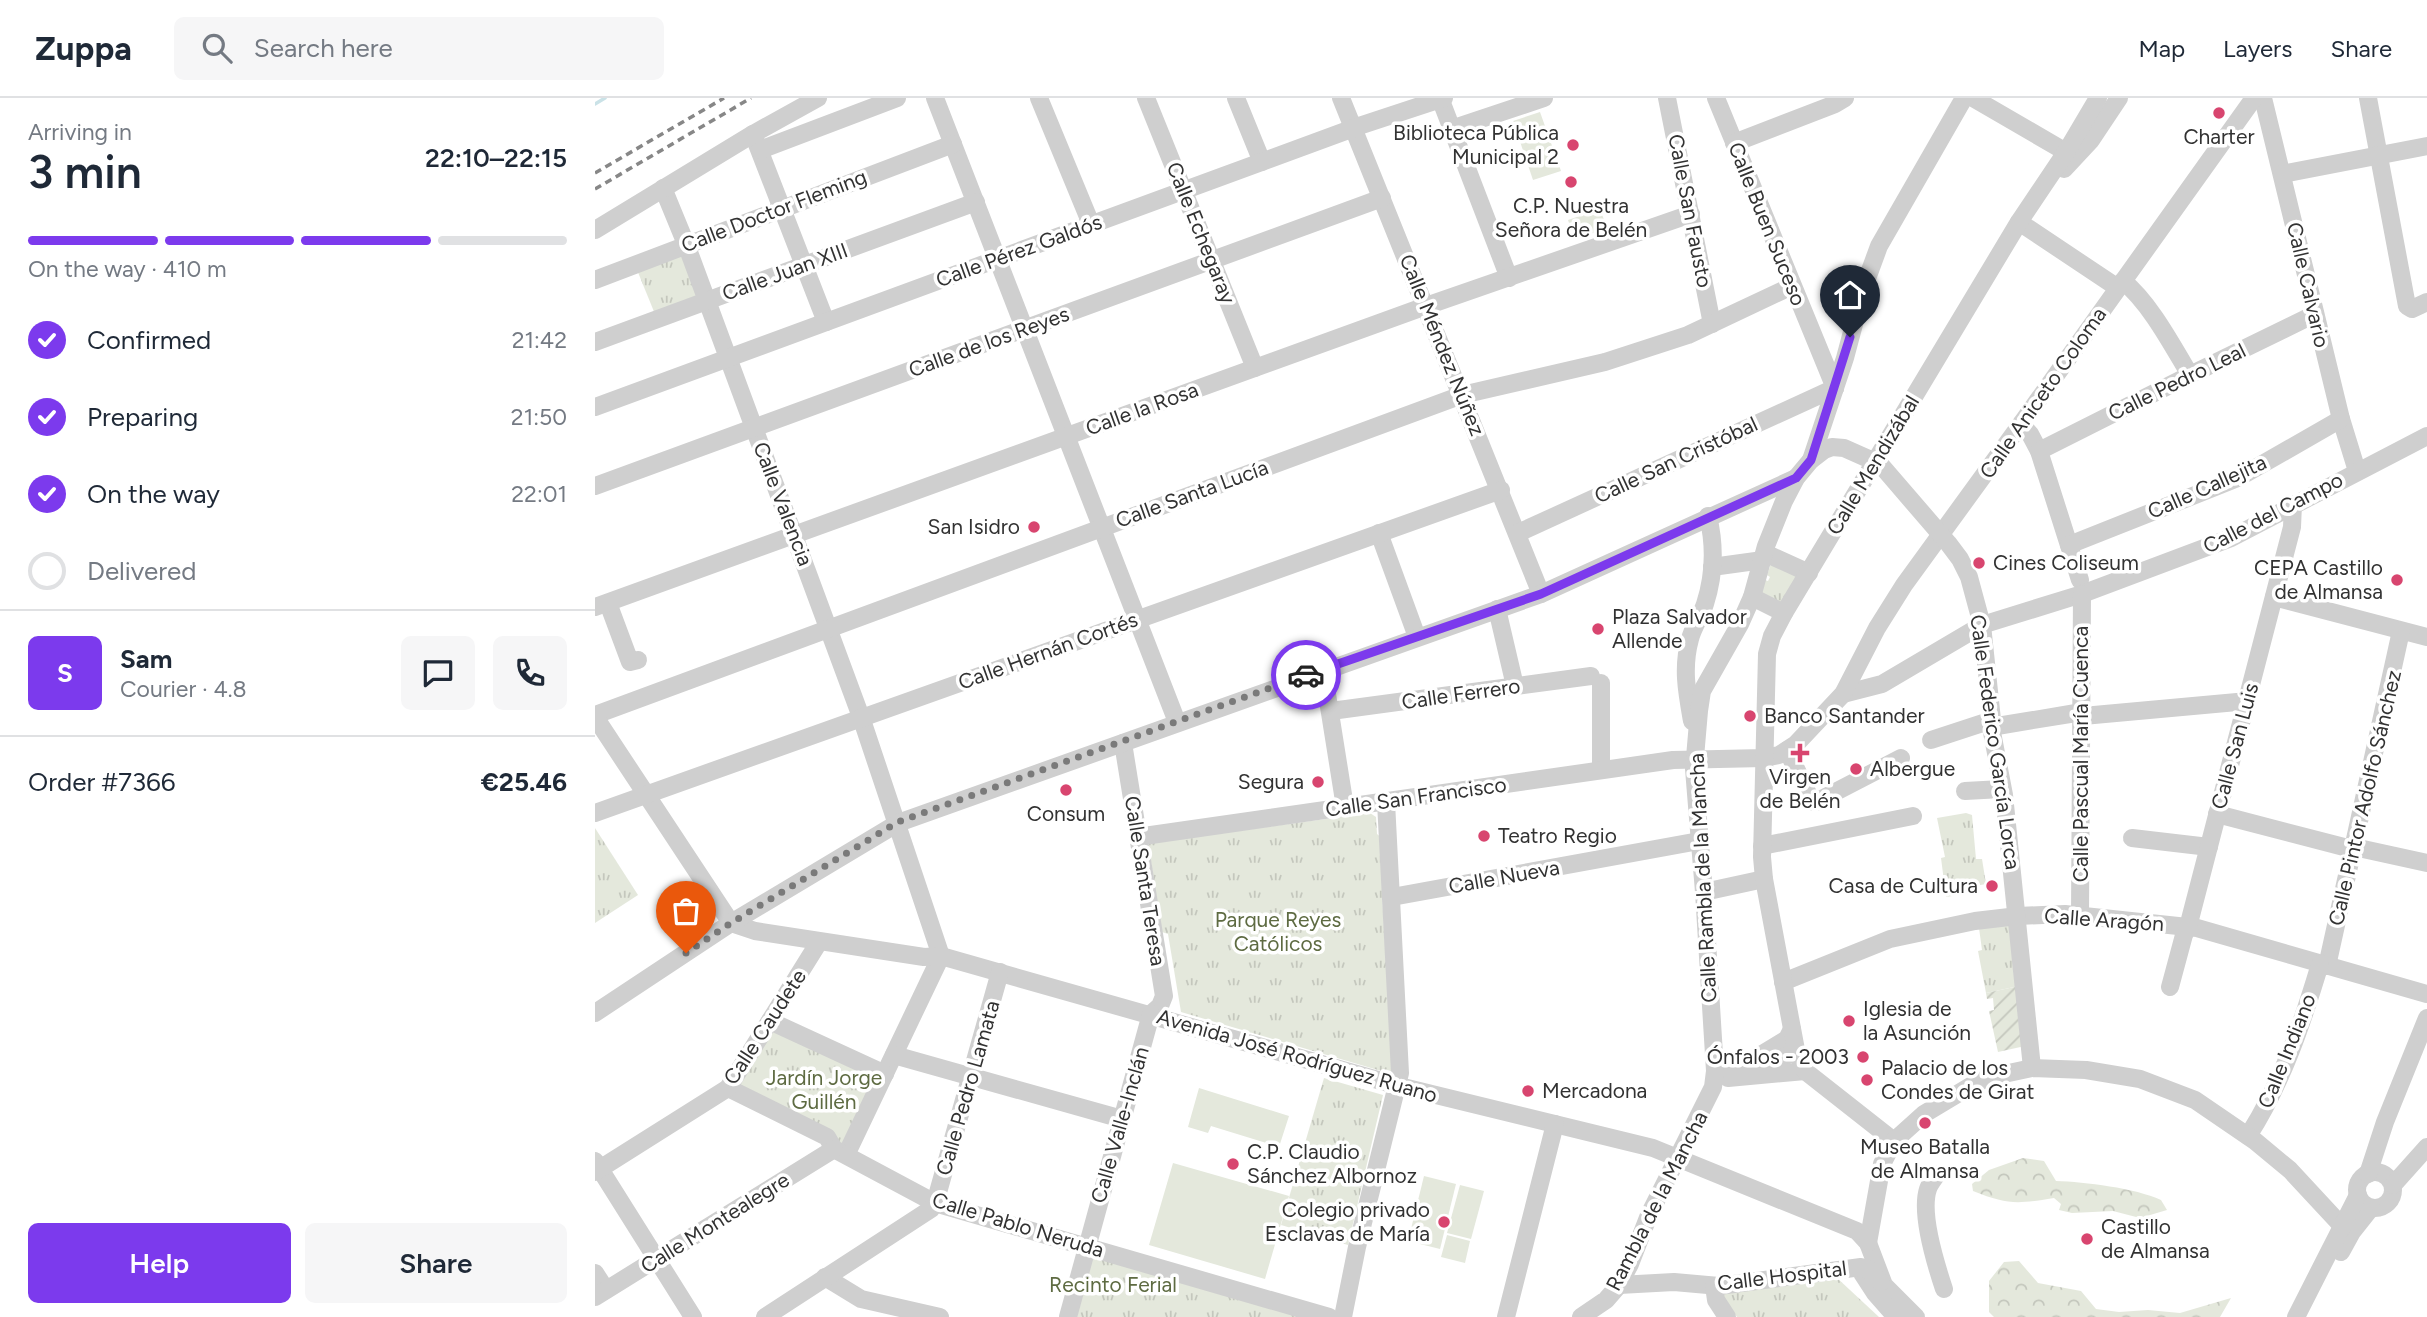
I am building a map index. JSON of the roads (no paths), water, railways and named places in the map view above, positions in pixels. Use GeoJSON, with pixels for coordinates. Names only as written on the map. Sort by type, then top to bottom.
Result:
{"type":"FeatureCollection","features":[{"type":"Feature","properties":{"kind":"street"},"geometry":{"type":"LineString","coordinates":[[756,142],[818,98]]}},
{"type":"Feature","properties":{"kind":"street"},"geometry":{"type":"LineString","coordinates":[[595,230],[663,188],[756,142],[897,98]]}},
{"type":"Feature","properties":{"kind":"street"},"geometry":{"type":"LineString","coordinates":[[935,98],[1177,722]]}},
{"type":"Feature","properties":{"kind":"street"},"geometry":{"type":"LineString","coordinates":[[1039,98],[1091,224]]}},
{"type":"Feature","properties":{"kind":"street","name":"Calle Echegaray"},"geometry":{"type":"LineString","coordinates":[[1146,98],[1255,368]]}},
{"type":"Feature","properties":{"kind":"street"},"geometry":{"type":"LineString","coordinates":[[1236,98],[1262,162]]}},
{"type":"Feature","properties":{"kind":"street","name":"Calle Méndez Núñez"},"geometry":{"type":"LineString","coordinates":[[1341,98],[1541,594]]}},
{"type":"Feature","properties":{"kind":"street"},"geometry":{"type":"LineString","coordinates":[[1442,98],[1451,129],[1509,278]]}},
{"type":"Feature","properties":{"kind":"street","name":"Calle Pérez Galdós"},"geometry":{"type":"LineString","coordinates":[[595,407],[1183,190],[1442,98]]}},
{"type":"Feature","properties":{"kind":"street"},"geometry":{"type":"LineString","coordinates":[[1451,129],[1543,98]]}},
{"type":"Feature","properties":{"kind":"street","name":"Calle San Fausto"},"geometry":{"type":"LineString","coordinates":[[1667,98],[1712,324]]}},
{"type":"Feature","properties":{"kind":"street","name":"Calle Buen Suceso"},"geometry":{"type":"LineString","coordinates":[[1716,98],[1835,388]]}},
{"type":"Feature","properties":{"kind":"street"},"geometry":{"type":"LineString","coordinates":[[1734,143],[1845,98]]}},
{"type":"Feature","properties":{"kind":"street"},"geometry":{"type":"LineString","coordinates":[[1811,460],[1879,246],[1964,98]]}},
{"type":"Feature","properties":{"kind":"street"},"geometry":{"type":"LineString","coordinates":[[1973,98],[2066,152]]}},
{"type":"Feature","properties":{"kind":"street","name":"Calle Mendizábal"},"geometry":{"type":"LineString","coordinates":[[1805,1071],[1796,1050],[1764,879],[1762,846],[1767,654],[1772,636],[2019,222],[2098,98]]}},
{"type":"Feature","properties":{"kind":"street","name":"Calle Mendizábal"},"geometry":{"type":"LineString","coordinates":[[2048,177],[2068,166],[2100,128],[2119,98]]}},
{"type":"Feature","properties":{"kind":"street","name":"Calle Aniceto Coloma"},"geometry":{"type":"LineString","coordinates":[[1787,750],[1796,744],[1843,694],[1891,604],[2254,98]]}},
{"type":"Feature","properties":{"kind":"street","name":"Calle Calvario"},"geometry":{"type":"LineString","coordinates":[[2263,98],[2341,419],[2357,471]]}},
{"type":"Feature","properties":{"kind":"street"},"geometry":{"type":"LineString","coordinates":[[2368,98],[2407,306],[2419,306]]}},
{"type":"Feature","properties":{"kind":"street"},"geometry":{"type":"LineString","coordinates":[[756,142],[826,322]]}},
{"type":"Feature","properties":{"kind":"street","name":"Calle Doctor Fleming"},"geometry":{"type":"LineString","coordinates":[[595,280],[954,144]]}},
{"type":"Feature","properties":{"kind":"street"},"geometry":{"type":"LineString","coordinates":[[2282,174],[2427,146]]}},
{"type":"Feature","properties":{"kind":"street","name":"Calle Valencia"},"geometry":{"type":"LineString","coordinates":[[663,188],[862,717],[941,956]]}},
{"type":"Feature","properties":{"kind":"street","name":"Calle de los Reyes"},"geometry":{"type":"LineString","coordinates":[[595,486],[1382,198]]}},
{"type":"Feature","properties":{"kind":"street","name":"Calle Juan XIII"},"geometry":{"type":"LineString","coordinates":[[595,342],[976,202]]}},
{"type":"Feature","properties":{"kind":"street","name":"Calle la Rosa"},"geometry":{"type":"LineString","coordinates":[[601,605],[1426,306],[1691,214]]}},
{"type":"Feature","properties":{"kind":"street"},"geometry":{"type":"LineString","coordinates":[[2019,222],[2133,291],[2190,375]]}},
{"type":"Feature","properties":{"kind":"street","name":"Calle Santa Lucía"},"geometry":{"type":"LineString","coordinates":[[595,716],[1462,395],[1605,362],[1712,324],[1792,286]]}},
{"type":"Feature","properties":{"kind":"street","name":"Calle Pedro Leal"},"geometry":{"type":"LineString","coordinates":[[2039,451],[2315,314]]}},
{"type":"Feature","properties":{"kind":"street","name":"Calle San Cristóbal"},"geometry":{"type":"LineString","coordinates":[[1518,533],[1835,388]]}},
{"type":"Feature","properties":{"kind":"street","name":"Calle Callejita"},"geometry":{"type":"LineString","coordinates":[[2069,545],[2238,478],[2341,419]]}},
{"type":"Feature","properties":{"kind":"street","name":"Calle Pascual María Cuenca"},"geometry":{"type":"LineString","coordinates":[[2021,424],[2039,451],[2081,587],[2083,716],[2080,915]]}},
{"type":"Feature","properties":{"kind":"street","name":"Calle del Campo"},"geometry":{"type":"LineString","coordinates":[[1843,694],[1882,684],[1982,625],[2081,587],[2231,538],[2427,434]]}},
{"type":"Feature","properties":{"kind":"street"},"geometry":{"type":"LineString","coordinates":[[1811,460],[1824,450],[1837,447],[1875,461]]}},
{"type":"Feature","properties":{"kind":"street","name":"Calle Rambla de la Mancha"},"geometry":{"type":"LineString","coordinates":[[1715,1076],[1694,760],[1702,691],[1752,597],[1779,512],[1796,478],[1811,460]]}},
{"type":"Feature","properties":{"kind":"street","name":"Calle Federico García Lorca"},"geometry":{"type":"LineString","coordinates":[[1875,461],[1885,468],[1959,559],[1969,577],[1982,625],[1992,724],[2021,915],[2023,985],[2032,1068]]}},
{"type":"Feature","properties":{"kind":"street"},"geometry":{"type":"LineString","coordinates":[[595,1013],[731,923],[898,822],[1323,669],[1541,594],[1796,478]]}},
{"type":"Feature","properties":{"kind":"street","name":"Calle Hernán Cortés"},"geometry":{"type":"LineString","coordinates":[[595,813],[1501,490]]}},
{"type":"Feature","properties":{"kind":"street","name":"Calle San Luis"},"geometry":{"type":"LineString","coordinates":[[2170,987],[2248,701],[2292,527],[2294,504]]}},
{"type":"Feature","properties":{"kind":"street"},"geometry":{"type":"LineString","coordinates":[[1696,737],[1685,669],[1690,639],[1708,592],[1712,567],[1712,536],[1708,516]]}},
{"type":"Feature","properties":{"kind":"street"},"geometry":{"type":"LineString","coordinates":[[1379,533],[1417,637]]}},
{"type":"Feature","properties":{"kind":"street"},"geometry":{"type":"LineString","coordinates":[[1712,567],[1764,556],[1809,573]]}},
{"type":"Feature","properties":{"kind":"street"},"geometry":{"type":"LineString","coordinates":[[1752,597],[1784,613]]}},
{"type":"Feature","properties":{"kind":"street"},"geometry":{"type":"LineString","coordinates":[[2274,597],[2427,637]]}},
{"type":"Feature","properties":{"kind":"street"},"geometry":{"type":"LineString","coordinates":[[601,605],[630,662],[638,660]]}},
{"type":"Feature","properties":{"kind":"street"},"geometry":{"type":"LineString","coordinates":[[1497,609],[1515,686]]}},
{"type":"Feature","properties":{"kind":"street","name":"Calle Pintor Adolfo Sánchez"},"geometry":{"type":"LineString","coordinates":[[2324,965],[2354,847],[2402,631]]}},
{"type":"Feature","properties":{"kind":"street"},"geometry":{"type":"LineString","coordinates":[[1323,669],[1345,807]]}},
{"type":"Feature","properties":{"kind":"street","name":"Calle Ferrero"},"geometry":{"type":"LineString","coordinates":[[1331,712],[1515,686],[1596,679],[1601,769]]}},
{"type":"Feature","properties":{"kind":"street"},"geometry":{"type":"LineString","coordinates":[[1931,740],[1992,724],[2076,713],[2083,716],[2248,701]]}},
{"type":"Feature","properties":{"kind":"street"},"geometry":{"type":"LineString","coordinates":[[595,716],[731,923]]}},
{"type":"Feature","properties":{"kind":"street","name":"Calle Santa Teresa"},"geometry":{"type":"LineString","coordinates":[[1123,743],[1164,996],[1160,1006],[1151,1014]]}},
{"type":"Feature","properties":{"kind":"street"},"geometry":{"type":"LineString","coordinates":[[1787,750],[1812,802],[1817,802],[1901,758]]}},
{"type":"Feature","properties":{"kind":"street","name":"Calle San Francisco"},"geometry":{"type":"LineString","coordinates":[[1137,837],[1673,760],[1764,766],[1787,750]]}},
{"type":"Feature","properties":{"kind":"street"},"geometry":{"type":"LineString","coordinates":[[1965,791],[2002,789]]}},
{"type":"Feature","properties":{"kind":"street"},"geometry":{"type":"LineString","coordinates":[[1343,1317],[1357,1247],[1399,1086],[1386,802]]}},
{"type":"Feature","properties":{"kind":"street"},"geometry":{"type":"LineString","coordinates":[[2217,814],[2344,847],[2427,863]]}},
{"type":"Feature","properties":{"kind":"street"},"geometry":{"type":"LineString","coordinates":[[1762,846],[1913,816]]}},
{"type":"Feature","properties":{"kind":"street"},"geometry":{"type":"LineString","coordinates":[[2132,838],[2209,847]]}},
{"type":"Feature","properties":{"kind":"street","name":"Calle Nueva"},"geometry":{"type":"LineString","coordinates":[[1392,897],[1699,841]]}},
{"type":"Feature","properties":{"kind":"street"},"geometry":{"type":"LineString","coordinates":[[1704,892],[1764,879]]}},
{"type":"Feature","properties":{"kind":"street","name":"Calle Aragón"},"geometry":{"type":"LineString","coordinates":[[1783,982],[1890,939],[1975,921],[2021,915],[2080,915],[2188,927],[2427,994]]}},
{"type":"Feature","properties":{"kind":"street","name":"Avenida José Rodríguez Ruano"},"geometry":{"type":"LineString","coordinates":[[731,923],[755,931],[819,942],[924,957],[941,956],[1399,1086],[1653,1148],[1853,1229]]}},
{"type":"Feature","properties":{"kind":"street","name":"Calle Caudete"},"geometry":{"type":"LineString","coordinates":[[597,1167],[728,1088],[819,942]]}},
{"type":"Feature","properties":{"kind":"street"},"geometry":{"type":"LineString","coordinates":[[840,1152],[885,1074],[941,956]]}},
{"type":"Feature","properties":{"kind":"street","name":"Calle Indiano"},"geometry":{"type":"LineString","coordinates":[[2248,1136],[2265,1110],[2287,1061],[2324,965]]}},
{"type":"Feature","properties":{"kind":"street","name":"Calle Pedro Lamata"},"geometry":{"type":"LineString","coordinates":[[935,1203],[1000,972]]}},
{"type":"Feature","properties":{"kind":"street","name":"Calle Valle-Inclán"},"geometry":{"type":"LineString","coordinates":[[1068,1317],[1151,1014]]}},
{"type":"Feature","properties":{"kind":"street"},"geometry":{"type":"LineString","coordinates":[[2368,1174],[2385,1122],[2427,1018]]}},
{"type":"Feature","properties":{"kind":"street"},"geometry":{"type":"LineString","coordinates":[[770,1021],[885,1074]]}},
{"type":"Feature","properties":{"kind":"street"},"geometry":{"type":"LineString","coordinates":[[1715,1076],[1741,1067],[1787,1039],[1792,1029]]}},
{"type":"Feature","properties":{"kind":"street"},"geometry":{"type":"LineString","coordinates":[[1755,1074],[1796,1050]]}},
{"type":"Feature","properties":{"kind":"street"},"geometry":{"type":"LineString","coordinates":[[894,1055],[1122,1119]]}},
{"type":"Feature","properties":{"kind":"street"},"geometry":{"type":"LineString","coordinates":[[1868,1243],[1882,1164],[1894,1141],[1924,1114],[1974,1084],[1990,1077],[2032,1068],[2086,1070],[2147,1080],[2195,1100],[2248,1136],[2290,1170],[2341,1225]]}},
{"type":"Feature","properties":{"kind":"street"},"geometry":{"type":"LineString","coordinates":[[1715,1076],[1805,1071],[1894,1141]]}},
{"type":"Feature","properties":{"kind":"street","name":"Rambla de la Mancha"},"geometry":{"type":"LineString","coordinates":[[1581,1317],[1606,1300],[1619,1285],[1677,1157],[1708,1099],[1715,1076]]}},
{"type":"Feature","properties":{"kind":"street","name":"Calle Pablo Neruda"},"geometry":{"type":"LineString","coordinates":[[728,1088],[827,1137],[840,1152],[935,1203],[1329,1317]]}},
{"type":"Feature","properties":{"kind":"street"},"geometry":{"type":"LineString","coordinates":[[1506,1317],[1555,1124]]}},
{"type":"Feature","properties":{"kind":"street"},"geometry":{"type":"LineString","coordinates":[[2393,1191],[2386,1175],[2374,1172],[2359,1182],[2358,1195],[2360,1201],[2371,1208],[2384,1207],[2427,1147]]}},
{"type":"Feature","properties":{"kind":"street","name":"Calle Montealegre"},"geometry":{"type":"LineString","coordinates":[[600,1294],[840,1152]]}},
{"type":"Feature","properties":{"kind":"street"},"geometry":{"type":"LineString","coordinates":[[2393,1191],[2427,1160]]}},
{"type":"Feature","properties":{"kind":"street"},"geometry":{"type":"LineString","coordinates":[[597,1167],[659,1259],[693,1317]]}},
{"type":"Feature","properties":{"kind":"street"},"geometry":{"type":"LineString","coordinates":[[1937,1174],[1928,1188],[1926,1204],[1935,1261],[1944,1289]]}},
{"type":"Feature","properties":{"kind":"street"},"geometry":{"type":"LineString","coordinates":[[2296,1317],[2358,1195]]}},
{"type":"Feature","properties":{"kind":"street"},"geometry":{"type":"LineString","coordinates":[[765,1317],[930,1209],[935,1203]]}},
{"type":"Feature","properties":{"kind":"street"},"geometry":{"type":"LineString","coordinates":[[2306,1317],[2352,1232],[2371,1208]]}},
{"type":"Feature","properties":{"kind":"street"},"geometry":{"type":"LineString","coordinates":[[1853,1229],[1868,1243],[1884,1285]]}},
{"type":"Feature","properties":{"kind":"street"},"geometry":{"type":"LineString","coordinates":[[1853,1229],[1861,1267],[1868,1284],[1906,1315]]}},
{"type":"Feature","properties":{"kind":"street"},"geometry":{"type":"LineString","coordinates":[[1861,1267],[1870,1270],[1906,1315]]}},
{"type":"Feature","properties":{"kind":"street","name":"Calle Hospital"},"geometry":{"type":"LineString","coordinates":[[1619,1285],[1674,1282],[1714,1286],[1861,1267]]}},
{"type":"Feature","properties":{"kind":"street"},"geometry":{"type":"LineString","coordinates":[[595,1273],[600,1294]]}},
{"type":"Feature","properties":{"kind":"street"},"geometry":{"type":"LineString","coordinates":[[825,1277],[861,1299],[940,1317]]}},
{"type":"Feature","properties":{"kind":"street"},"geometry":{"type":"LineString","coordinates":[[1714,1286],[1716,1300],[1727,1317]]}},
{"type":"Feature","properties":{"kind":"waterway"},"geometry":{"type":"LineString","coordinates":[[595,104],[605,98]]}},
{"type":"Feature","properties":{"kind":"railway"},"geometry":{"type":"LineString","coordinates":[[595,173],[724,98]]}},
{"type":"Feature","properties":{"kind":"railway"},"geometry":{"type":"LineString","coordinates":[[595,189],[751,98]]}},
{"type":"Feature","properties":{"kind":"place","name":"Charter"},"geometry":{"type":"Point","coordinates":[2219,113]}},
{"type":"Feature","properties":{"kind":"place","name":"Biblioteca Pública Municipal 2"},"geometry":{"type":"Point","coordinates":[1573,145]}},
{"type":"Feature","properties":{"kind":"place","name":"C.P. Nuestra Señora de Belén"},"geometry":{"type":"Point","coordinates":[1571,182]}},
{"type":"Feature","properties":{"kind":"place","name":"San Isidro"},"geometry":{"type":"Point","coordinates":[1034,527]}},
{"type":"Feature","properties":{"kind":"place","name":"Cines Coliseum"},"geometry":{"type":"Point","coordinates":[1979,563]}},
{"type":"Feature","properties":{"kind":"place","name":"CEPA Castillo de Almansa"},"geometry":{"type":"Point","coordinates":[2397,580]}},
{"type":"Feature","properties":{"kind":"place","name":"Plaza Salvador Allende"},"geometry":{"type":"Point","coordinates":[1598,629]}},
{"type":"Feature","properties":{"kind":"place","name":"Banco Santander"},"geometry":{"type":"Point","coordinates":[1750,716]}},
{"type":"Feature","properties":{"kind":"place","name":"Virgen de Belén"},"geometry":{"type":"Point","coordinates":[1800,753]}},
{"type":"Feature","properties":{"kind":"place","name":"Albergue"},"geometry":{"type":"Point","coordinates":[1856,769]}},
{"type":"Feature","properties":{"kind":"place","name":"Segura"},"geometry":{"type":"Point","coordinates":[1318,782]}},
{"type":"Feature","properties":{"kind":"place","name":"Consum"},"geometry":{"type":"Point","coordinates":[1066,790]}},
{"type":"Feature","properties":{"kind":"place","name":"Teatro Regio"},"geometry":{"type":"Point","coordinates":[1484,836]}},
{"type":"Feature","properties":{"kind":"place","name":"Casa de Cultura"},"geometry":{"type":"Point","coordinates":[1992,886]}},
{"type":"Feature","properties":{"kind":"place","name":"Iglesia de la Asunción"},"geometry":{"type":"Point","coordinates":[1849,1021]}},
{"type":"Feature","properties":{"kind":"place","name":"Ónfalos - 2003"},"geometry":{"type":"Point","coordinates":[1863,1057]}},
{"type":"Feature","properties":{"kind":"place","name":"Palacio de los Condes de Girat"},"geometry":{"type":"Point","coordinates":[1867,1080]}},
{"type":"Feature","properties":{"kind":"place","name":"Mercadona"},"geometry":{"type":"Point","coordinates":[1528,1091]}},
{"type":"Feature","properties":{"kind":"place","name":"Museo Batalla de Almansa"},"geometry":{"type":"Point","coordinates":[1925,1123]}},
{"type":"Feature","properties":{"kind":"place","name":"C.P. Claudio Sánchez Albornoz"},"geometry":{"type":"Point","coordinates":[1233,1164]}},
{"type":"Feature","properties":{"kind":"place","name":"Colegio privado Esclavas de María"},"geometry":{"type":"Point","coordinates":[1444,1222]}},
{"type":"Feature","properties":{"kind":"place","name":"Castillo de Almansa"},"geometry":{"type":"Point","coordinates":[2087,1239]}},
{"type":"Feature","properties":{"kind":"park label","name":"Parque Reyes Católicos"},"geometry":{"type":"Point","coordinates":[1278,932]}},
{"type":"Feature","properties":{"kind":"park label","name":"Jardín Jorge Guillén"},"geometry":{"type":"Point","coordinates":[824,1090]}},
{"type":"Feature","properties":{"kind":"park label","name":"Recinto Ferial"},"geometry":{"type":"Point","coordinates":[1113,1285]}}]}
